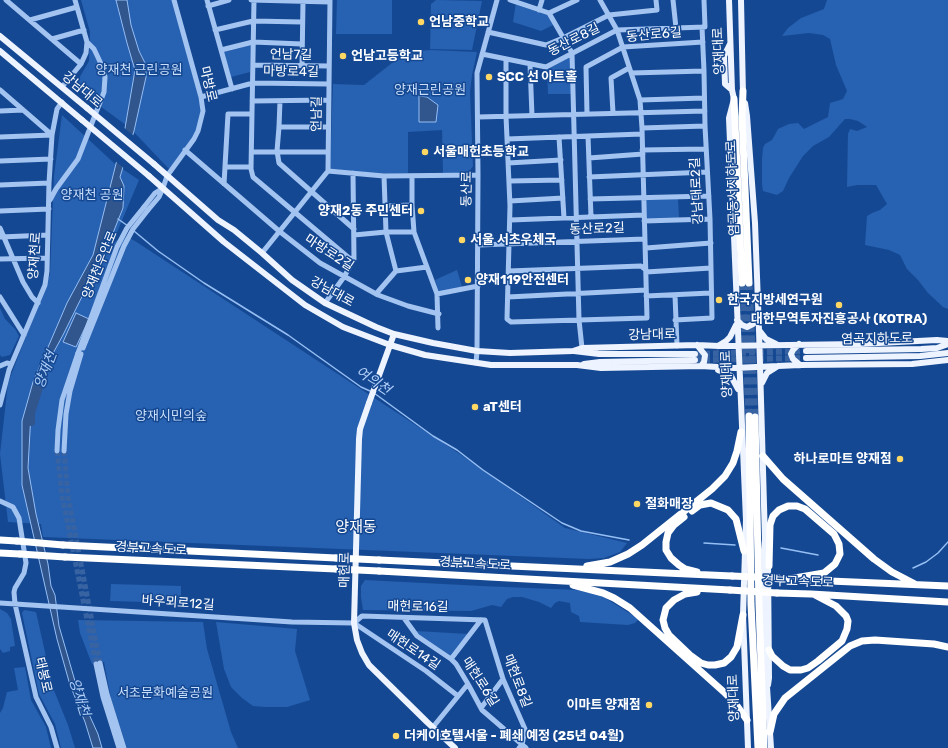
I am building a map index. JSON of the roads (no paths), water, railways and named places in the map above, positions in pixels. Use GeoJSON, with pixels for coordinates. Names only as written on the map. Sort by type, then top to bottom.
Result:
{"type":"FeatureCollection","features":[{"type":"Feature","properties":{"kind":"highway","name":"염곡동서지하도로"},"geometry":{"type":"LineString","coordinates":[[734,99],[746,283],[742,92]]}},
{"type":"Feature","properties":{"kind":"highway","name":"양재대로"},"geometry":{"type":"LineString","coordinates":[[758,748],[751,604],[752,416],[764,748]]}},
{"type":"Feature","properties":{"kind":"highway"},"geometry":{"type":"LineString","coordinates":[[555,569],[602,564],[618,559],[642,545],[712,489],[722,479],[736,457],[742,432]]}},
{"type":"Feature","properties":{"kind":"highway"},"geometry":{"type":"LineString","coordinates":[[763,456],[783,479],[874,559],[892,572],[915,584]]}},
{"type":"Feature","properties":{"kind":"highway"},"geometry":{"type":"LineString","coordinates":[[719,576],[685,569],[671,558],[666,550],[666,542],[668,533],[674,525],[700,505],[715,503],[728,510],[736,519],[744,551]]}},
{"type":"Feature","properties":{"kind":"highway"},"geometry":{"type":"LineString","coordinates":[[768,566],[770,525],[774,514],[780,509],[788,506],[799,506],[807,510],[835,535],[840,547],[839,556],[833,566],[824,573],[789,579]]}},
{"type":"Feature","properties":{"kind":"highway","name":"경부고속도로"},"geometry":{"type":"LineString","coordinates":[[0,540],[63,545],[555,569],[948,586]]}},
{"type":"Feature","properties":{"kind":"highway","name":"경부고속도로"},"geometry":{"type":"LineString","coordinates":[[0,552],[65,557],[558,580],[948,602]]}},
{"type":"Feature","properties":{"kind":"highway"},"geometry":{"type":"LineString","coordinates":[[558,580],[602,592],[626,605],[728,696],[747,720]]}},
{"type":"Feature","properties":{"kind":"highway"},"geometry":{"type":"LineString","coordinates":[[718,590],[690,593],[680,596],[671,603],[664,612],[663,620],[669,635],[690,655],[701,663],[711,666],[720,664],[731,657],[737,647],[743,615]]}},
{"type":"Feature","properties":{"kind":"highway"},"geometry":{"type":"LineString","coordinates":[[769,650],[772,656],[783,666],[790,670],[801,670],[812,666],[842,641],[847,632],[848,626],[848,621],[844,614],[834,604],[811,594]]}},
{"type":"Feature","properties":{"kind":"highway"},"geometry":{"type":"LineString","coordinates":[[770,732],[774,714],[784,698],[850,646],[862,641],[875,640],[934,644],[948,647]]}},
{"type":"Feature","properties":{"kind":"main road","name":"양재대로"},"geometry":{"type":"LineString","coordinates":[[729,0],[732,90],[734,99],[729,118],[746,520],[743,615],[748,748]]}},
{"type":"Feature","properties":{"kind":"main road","name":"양재대로"},"geometry":{"type":"LineString","coordinates":[[740,1],[742,92],[747,116],[754,216],[760,345],[765,540],[765,677],[771,748]]}},
{"type":"Feature","properties":{"kind":"main road","name":"강남대로"},"geometry":{"type":"LineString","coordinates":[[0,36],[154,164],[218,220],[234,230],[262,253],[292,280],[324,303],[394,334],[477,351],[510,353],[573,351],[582,348],[859,344],[937,340],[948,343]]}},
{"type":"Feature","properties":{"kind":"main road","name":"강남대로"},"geometry":{"type":"LineString","coordinates":[[0,51],[149,176],[224,242],[305,305],[343,326],[390,345],[425,356],[476,363],[515,366],[577,364],[601,368],[701,366]]}},
{"type":"Feature","properties":{"kind":"main road"},"geometry":{"type":"LineString","coordinates":[[737,319],[743,326],[749,327],[755,322],[758,315]]}},
{"type":"Feature","properties":{"kind":"main road"},"geometry":{"type":"LineString","coordinates":[[717,346],[724,343],[730,337],[737,319]]}},
{"type":"Feature","properties":{"kind":"main road"},"geometry":{"type":"LineString","coordinates":[[759,330],[768,340],[782,344]]}},
{"type":"Feature","properties":{"kind":"main road","name":"매헌로"},"geometry":{"type":"LineString","coordinates":[[394,334],[376,381],[360,430],[354,623],[357,640],[362,653],[370,665],[456,748]]}},
{"type":"Feature","properties":{"kind":"main road","name":"염곡지하도로"},"geometry":{"type":"LineString","coordinates":[[806,351],[921,349],[938,348],[948,343]]}},
{"type":"Feature","properties":{"kind":"main road"},"geometry":{"type":"LineString","coordinates":[[798,344],[791,354],[793,359],[800,364]]}},
{"type":"Feature","properties":{"kind":"main road"},"geometry":{"type":"LineString","coordinates":[[698,346],[705,355],[704,362],[701,366]]}},
{"type":"Feature","properties":{"kind":"main road"},"geometry":{"type":"LineString","coordinates":[[573,351],[599,354],[695,357],[577,364]]}},
{"type":"Feature","properties":{"kind":"main road","name":"염곡지하도로"},"geometry":{"type":"LineString","coordinates":[[806,358],[920,356],[948,353]]}},
{"type":"Feature","properties":{"kind":"main road"},"geometry":{"type":"LineString","coordinates":[[701,366],[739,368],[800,364],[912,364],[948,360]]}},
{"type":"Feature","properties":{"kind":"main road"},"geometry":{"type":"LineString","coordinates":[[761,387],[767,373],[782,365]]}},
{"type":"Feature","properties":{"kind":"main road"},"geometry":{"type":"LineString","coordinates":[[701,366],[729,374],[740,394],[740,402]]}},
{"type":"Feature","properties":{"kind":"main road"},"geometry":{"type":"LineString","coordinates":[[765,540],[768,566],[770,678],[767,687]]}},
{"type":"Feature","properties":{"kind":"street"},"geometry":{"type":"LineString","coordinates":[[6,0],[81,64]]}},
{"type":"Feature","properties":{"kind":"street"},"geometry":{"type":"LineString","coordinates":[[62,87],[81,64],[86,53],[84,30],[75,0]]}},
{"type":"Feature","properties":{"kind":"street","name":"마방로"},"geometry":{"type":"LineString","coordinates":[[163,188],[167,176],[194,139],[198,131],[203,111],[201,97],[174,0]]}},
{"type":"Feature","properties":{"kind":"street"},"geometry":{"type":"LineString","coordinates":[[207,0],[232,89]]}},
{"type":"Feature","properties":{"kind":"street"},"geometry":{"type":"LineString","coordinates":[[208,6],[229,0]]}},
{"type":"Feature","properties":{"kind":"street"},"geometry":{"type":"LineString","coordinates":[[251,0],[330,1]]}},
{"type":"Feature","properties":{"kind":"street","name":"마방로4길"},"geometry":{"type":"LineString","coordinates":[[251,167],[254,0]]}},
{"type":"Feature","properties":{"kind":"street","name":"동산로"},"geometry":{"type":"LineString","coordinates":[[476,363],[478,286],[477,73],[497,0]]}},
{"type":"Feature","properties":{"kind":"street"},"geometry":{"type":"LineString","coordinates":[[510,0],[521,2],[549,13],[572,54],[577,269],[579,320],[582,348]]}},
{"type":"Feature","properties":{"kind":"street"},"geometry":{"type":"LineString","coordinates":[[540,10],[542,0]]}},
{"type":"Feature","properties":{"kind":"street"},"geometry":{"type":"LineString","coordinates":[[506,59],[506,116],[510,202],[507,320],[511,322],[647,318],[643,152],[640,100],[617,30],[600,0]]}},
{"type":"Feature","properties":{"kind":"street"},"geometry":{"type":"LineString","coordinates":[[488,32],[546,45],[609,15],[657,10],[656,0]]}},
{"type":"Feature","properties":{"kind":"street"},"geometry":{"type":"LineString","coordinates":[[673,0],[676,28]]}},
{"type":"Feature","properties":{"kind":"street","name":"강남대로2길"},"geometry":{"type":"LineString","coordinates":[[675,320],[712,318],[710,219],[704,98],[704,0]]}},
{"type":"Feature","properties":{"kind":"street"},"geometry":{"type":"LineString","coordinates":[[302,66],[303,1]]}},
{"type":"Feature","properties":{"kind":"street","name":"언남길"},"geometry":{"type":"LineString","coordinates":[[328,171],[330,1]]}},
{"type":"Feature","properties":{"kind":"street"},"geometry":{"type":"LineString","coordinates":[[549,13],[575,1]]}},
{"type":"Feature","properties":{"kind":"street"},"geometry":{"type":"LineString","coordinates":[[30,20],[77,7]]}},
{"type":"Feature","properties":{"kind":"street"},"geometry":{"type":"LineString","coordinates":[[215,30],[253,21],[302,22]]}},
{"type":"Feature","properties":{"kind":"street","name":"동산로8길"},"geometry":{"type":"LineString","coordinates":[[482,54],[546,67],[617,30],[704,27]]}},
{"type":"Feature","properties":{"kind":"street"},"geometry":{"type":"LineString","coordinates":[[52,39],[84,30]]}},
{"type":"Feature","properties":{"kind":"street"},"geometry":{"type":"LineString","coordinates":[[49,203],[56,188],[78,159],[104,92],[105,77],[103,68],[97,55],[86,42]]}},
{"type":"Feature","properties":{"kind":"street"},"geometry":{"type":"LineString","coordinates":[[221,50],[253,42],[302,44]]}},
{"type":"Feature","properties":{"kind":"street","name":"동산로6길"},"geometry":{"type":"LineString","coordinates":[[587,114],[586,67],[623,48],[703,42]]}},
{"type":"Feature","properties":{"kind":"street"},"geometry":{"type":"LineString","coordinates":[[86,53],[93,51],[97,55]]}},
{"type":"Feature","properties":{"kind":"street"},"geometry":{"type":"LineString","coordinates":[[530,64],[532,116]]}},
{"type":"Feature","properties":{"kind":"street","name":"언남7길"},"geometry":{"type":"LineString","coordinates":[[253,65],[329,66]]}},
{"type":"Feature","properties":{"kind":"street"},"geometry":{"type":"LineString","coordinates":[[613,114],[611,78],[630,70],[704,71]]}},
{"type":"Feature","properties":{"kind":"street","name":"마방로4길"},"geometry":{"type":"LineString","coordinates":[[201,97],[253,83],[329,84]]}},
{"type":"Feature","properties":{"kind":"street"},"geometry":{"type":"LineString","coordinates":[[0,90],[52,135]]}},
{"type":"Feature","properties":{"kind":"street"},"geometry":{"type":"LineString","coordinates":[[640,100],[704,98]]}},
{"type":"Feature","properties":{"kind":"street"},"geometry":{"type":"LineString","coordinates":[[252,101],[329,100]]}},
{"type":"Feature","properties":{"kind":"street"},"geometry":{"type":"LineString","coordinates":[[280,101],[277,151],[279,163],[354,232],[414,232]]}},
{"type":"Feature","properties":{"kind":"street","name":"양재천로"},"geometry":{"type":"LineString","coordinates":[[0,405],[6,377],[45,285],[52,135],[57,110],[62,102]]}},
{"type":"Feature","properties":{"kind":"street"},"geometry":{"type":"LineString","coordinates":[[0,111],[23,110]]}},
{"type":"Feature","properties":{"kind":"street"},"geometry":{"type":"LineString","coordinates":[[478,117],[705,111]]}},
{"type":"Feature","properties":{"kind":"street"},"geometry":{"type":"LineString","coordinates":[[224,184],[228,114],[251,114]]}},
{"type":"Feature","properties":{"kind":"street"},"geometry":{"type":"LineString","coordinates":[[642,128],[705,126]]}},
{"type":"Feature","properties":{"kind":"street"},"geometry":{"type":"LineString","coordinates":[[279,127],[328,128]]}},
{"type":"Feature","properties":{"kind":"street"},"geometry":{"type":"LineString","coordinates":[[507,139],[642,134]]}},
{"type":"Feature","properties":{"kind":"street"},"geometry":{"type":"LineString","coordinates":[[0,137],[52,135]]}},
{"type":"Feature","properties":{"kind":"street"},"geometry":{"type":"LineString","coordinates":[[588,136],[591,217]]}},
{"type":"Feature","properties":{"kind":"street"},"geometry":{"type":"LineString","coordinates":[[560,137],[564,218]]}},
{"type":"Feature","properties":{"kind":"street"},"geometry":{"type":"LineString","coordinates":[[589,158],[643,152],[706,149]]}},
{"type":"Feature","properties":{"kind":"street","name":"마방로2길"},"geometry":{"type":"LineString","coordinates":[[185,150],[310,256],[344,277],[376,294],[408,306],[439,314]]}},
{"type":"Feature","properties":{"kind":"street"},"geometry":{"type":"LineString","coordinates":[[252,152],[328,152]]}},
{"type":"Feature","properties":{"kind":"street"},"geometry":{"type":"LineString","coordinates":[[0,161],[51,159]]}},
{"type":"Feature","properties":{"kind":"street"},"geometry":{"type":"LineString","coordinates":[[508,163],[561,160]]}},
{"type":"Feature","properties":{"kind":"street"},"geometry":{"type":"LineString","coordinates":[[225,168],[251,167],[253,177],[349,258],[354,259]]}},
{"type":"Feature","properties":{"kind":"street"},"geometry":{"type":"LineString","coordinates":[[262,253],[328,171],[384,176],[478,175]]}},
{"type":"Feature","properties":{"kind":"street"},"geometry":{"type":"LineString","coordinates":[[589,177],[707,172]]}},
{"type":"Feature","properties":{"kind":"street"},"geometry":{"type":"LineString","coordinates":[[324,303],[344,277],[354,259],[353,173]]}},
{"type":"Feature","properties":{"kind":"street"},"geometry":{"type":"LineString","coordinates":[[384,176],[386,232],[396,271]]}},
{"type":"Feature","properties":{"kind":"street"},"geometry":{"type":"LineString","coordinates":[[412,176],[414,232],[437,294],[439,314],[438,328]]}},
{"type":"Feature","properties":{"kind":"street"},"geometry":{"type":"LineString","coordinates":[[0,185],[50,180],[55,182],[63,179]]}},
{"type":"Feature","properties":{"kind":"street"},"geometry":{"type":"LineString","coordinates":[[509,181],[562,180]]}},
{"type":"Feature","properties":{"kind":"street","name":"양재천우안로"},"geometry":{"type":"LineString","coordinates":[[57,451],[62,400],[79,354],[124,246],[146,208],[159,197],[163,188]]}},
{"type":"Feature","properties":{"kind":"street"},"geometry":{"type":"LineString","coordinates":[[590,199],[709,196]]}},
{"type":"Feature","properties":{"kind":"street"},"geometry":{"type":"LineString","coordinates":[[510,202],[563,198]]}},
{"type":"Feature","properties":{"kind":"street"},"geometry":{"type":"LineString","coordinates":[[386,206],[412,205]]}},
{"type":"Feature","properties":{"kind":"street"},"geometry":{"type":"LineString","coordinates":[[0,211],[49,209]]}},
{"type":"Feature","properties":{"kind":"street"},"geometry":{"type":"LineString","coordinates":[[510,220],[591,217],[710,219]]}},
{"type":"Feature","properties":{"kind":"street"},"geometry":{"type":"LineString","coordinates":[[0,228],[2,237],[23,282],[32,297],[38,303]]}},
{"type":"Feature","properties":{"kind":"street"},"geometry":{"type":"LineString","coordinates":[[2,237],[48,235]]}},
{"type":"Feature","properties":{"kind":"street","name":"동산로2길"},"geometry":{"type":"LineString","coordinates":[[478,245],[645,238]]}},
{"type":"Feature","properties":{"kind":"street"},"geometry":{"type":"LineString","coordinates":[[646,248],[710,243]]}},
{"type":"Feature","properties":{"kind":"street"},"geometry":{"type":"LineString","coordinates":[[0,259],[47,258]]}},
{"type":"Feature","properties":{"kind":"street"},"geometry":{"type":"LineString","coordinates":[[509,271],[641,266],[646,271],[711,268]]}},
{"type":"Feature","properties":{"kind":"street"},"geometry":{"type":"LineString","coordinates":[[376,294],[396,271],[427,267]]}},
{"type":"Feature","properties":{"kind":"street"},"geometry":{"type":"LineString","coordinates":[[437,294],[478,286]]}},
{"type":"Feature","properties":{"kind":"street"},"geometry":{"type":"LineString","coordinates":[[508,297],[578,294],[646,293],[675,295],[711,293]]}},
{"type":"Feature","properties":{"kind":"street"},"geometry":{"type":"LineString","coordinates":[[675,295],[676,346]]}},
{"type":"Feature","properties":{"kind":"street"},"geometry":{"type":"LineString","coordinates":[[0,297],[24,335]]}},
{"type":"Feature","properties":{"kind":"street","name":"양재천우안로"},"geometry":{"type":"LineString","coordinates":[[64,451],[66,414],[79,354]]}},
{"type":"Feature","properties":{"kind":"street"},"geometry":{"type":"LineString","coordinates":[[0,366],[4,364],[11,364]]}},
{"type":"Feature","properties":{"kind":"street"},"geometry":{"type":"LineString","coordinates":[[0,501],[13,508],[17,514],[26,563],[24,573],[14,588],[15,604]]}},
{"type":"Feature","properties":{"kind":"street","name":"바우뫼로12길"},"geometry":{"type":"LineString","coordinates":[[0,603],[292,622],[354,623]]}},
{"type":"Feature","properties":{"kind":"street","name":"태봉로"},"geometry":{"type":"LineString","coordinates":[[15,604],[36,697],[51,728],[57,748]]}},
{"type":"Feature","properties":{"kind":"street","name":"매헌로16길"},"geometry":{"type":"LineString","coordinates":[[354,623],[362,616],[483,620]]}},
{"type":"Feature","properties":{"kind":"street","name":"매헌로6길"},"geometry":{"type":"LineString","coordinates":[[404,618],[417,636],[456,664],[481,708],[523,747]]}},
{"type":"Feature","properties":{"kind":"street","name":"매헌로6길"},"geometry":{"type":"LineString","coordinates":[[451,659],[483,620]]}},
{"type":"Feature","properties":{"kind":"street","name":"매헌로8길"},"geometry":{"type":"LineString","coordinates":[[483,620],[503,680],[525,730],[523,747]]}},
{"type":"Feature","properties":{"kind":"street","name":"매헌로14길"},"geometry":{"type":"LineString","coordinates":[[354,623],[426,671],[458,696]]}},
{"type":"Feature","properties":{"kind":"street"},"geometry":{"type":"LineString","coordinates":[[120,748],[103,697],[98,664],[124,748]]}},
{"type":"Feature","properties":{"kind":"street"},"geometry":{"type":"LineString","coordinates":[[481,708],[503,680]]}},
{"type":"Feature","properties":{"kind":"street"},"geometry":{"type":"LineString","coordinates":[[433,727],[468,684]]}},
{"type":"Feature","properties":{"kind":"water"},"geometry":{"type":"Polygon","coordinates":[[[116,0],[127,0],[131,25],[139,51],[146,65],[146,77],[134,131],[120,177],[124,186],[123,208],[111,238],[45,368],[31,413],[28,468],[36,514],[48,564],[51,586],[55,595],[59,626],[77,688],[98,734],[102,748],[93,748],[85,722],[70,685],[57,639],[22,485],[22,421],[33,382],[67,303],[93,255],[125,128],[135,70],[116,0]]]}},
{"type":"Feature","properties":{"kind":"water"},"geometry":{"type":"Polygon","coordinates":[[[419,96],[427,97],[438,105],[436,122],[419,122],[419,96]]]}},
{"type":"Feature","properties":{"kind":"water"},"geometry":{"type":"Polygon","coordinates":[[[76,313],[89,319],[76,347],[63,342],[76,313]]]}},
{"type":"Feature","properties":{"kind":"waterway","name":"여의천"},"geometry":{"type":"LineString","coordinates":[[118,219],[128,226]]}},
{"type":"Feature","properties":{"kind":"waterway","name":"여의천"},"geometry":{"type":"LineString","coordinates":[[134,231],[158,251],[204,283],[288,335],[361,387],[370,391]]}},
{"type":"Feature","properties":{"kind":"waterway","name":"양재천"},"geometry":{"type":"LineString","coordinates":[[31,422],[31,413],[49,359]]}},
{"type":"Feature","properties":{"kind":"waterway","name":"여의천"},"geometry":{"type":"LineString","coordinates":[[374,393],[433,436],[457,450],[483,470],[562,523],[581,531],[629,540]]}},
{"type":"Feature","properties":{"kind":"waterway","name":"여의천"},"geometry":{"type":"LineString","coordinates":[[913,568],[926,562],[938,553],[948,542]]}},
{"type":"Feature","properties":{"kind":"waterway","name":"여의천"},"geometry":{"type":"LineString","coordinates":[[704,543],[735,545]]}},
{"type":"Feature","properties":{"kind":"waterway","name":"여의천"},"geometry":{"type":"LineString","coordinates":[[781,548],[818,555]]}},
{"type":"Feature","properties":{"kind":"tunnel"},"geometry":{"type":"LineString","coordinates":[[742,283],[749,416]]}},
{"type":"Feature","properties":{"kind":"tunnel"},"geometry":{"type":"LineString","coordinates":[[749,283],[755,417]]}},
{"type":"Feature","properties":{"kind":"tunnel"},"geometry":{"type":"LineString","coordinates":[[695,354],[806,351]]}},
{"type":"Feature","properties":{"kind":"tunnel"},"geometry":{"type":"LineString","coordinates":[[695,360],[806,358]]}},
{"type":"Feature","properties":{"kind":"tunnel"},"geometry":{"type":"LineString","coordinates":[[57,451],[62,496],[96,664]]}},
{"type":"Feature","properties":{"kind":"tunnel"},"geometry":{"type":"LineString","coordinates":[[64,451],[68,496],[100,663]]}},
{"type":"Feature","properties":{"kind":"place","name":"언남중학교"},"geometry":{"type":"Point","coordinates":[421,22]}},
{"type":"Feature","properties":{"kind":"place","name":"언남고등학교"},"geometry":{"type":"Point","coordinates":[343,56]}},
{"type":"Feature","properties":{"kind":"place","name":"SCC 선 아트홀"},"geometry":{"type":"Point","coordinates":[489,77]}},
{"type":"Feature","properties":{"kind":"place","name":"서울매헌초등학교"},"geometry":{"type":"Point","coordinates":[425,152]}},
{"type":"Feature","properties":{"kind":"place","name":"양재2동 주민센터"},"geometry":{"type":"Point","coordinates":[421,211]}},
{"type":"Feature","properties":{"kind":"place","name":"서울 서초우체국"},"geometry":{"type":"Point","coordinates":[462,240]}},
{"type":"Feature","properties":{"kind":"place","name":"양재119안전센터"},"geometry":{"type":"Point","coordinates":[468,280]}},
{"type":"Feature","properties":{"kind":"place","name":"한국지방세연구원"},"geometry":{"type":"Point","coordinates":[719,300]}},
{"type":"Feature","properties":{"kind":"place","name":"대한무역투자진흥공사 (KOTRA)"},"geometry":{"type":"Point","coordinates":[839,305]}},
{"type":"Feature","properties":{"kind":"place","name":"aT센터"},"geometry":{"type":"Point","coordinates":[475,407]}},
{"type":"Feature","properties":{"kind":"place","name":"하나로마트 양재점"},"geometry":{"type":"Point","coordinates":[900,459]}},
{"type":"Feature","properties":{"kind":"place","name":"절화매장"},"geometry":{"type":"Point","coordinates":[637,504]}},
{"type":"Feature","properties":{"kind":"place","name":"이마트 양재점"},"geometry":{"type":"Point","coordinates":[649,705]}},
{"type":"Feature","properties":{"kind":"place","name":"더케이호텔서울 - 폐쇄 예정 (25년 04월)"},"geometry":{"type":"Point","coordinates":[396,736]}},
{"type":"Feature","properties":{"kind":"district","name":"양재동"},"geometry":{"type":"Point","coordinates":[356,528]}},
{"type":"Feature","properties":{"kind":"park label","name":"양재천 근린공원"},"geometry":{"type":"Point","coordinates":[139,70]}},
{"type":"Feature","properties":{"kind":"park label","name":"양재근린공원"},"geometry":{"type":"Point","coordinates":[430,90]}},
{"type":"Feature","properties":{"kind":"park label","name":"양재천 공원"},"geometry":{"type":"Point","coordinates":[92,195]}},
{"type":"Feature","properties":{"kind":"park label","name":"양재시민의숲"},"geometry":{"type":"Point","coordinates":[171,416]}},
{"type":"Feature","properties":{"kind":"park label","name":"서초문화예술공원"},"geometry":{"type":"Point","coordinates":[165,693]}}]}
